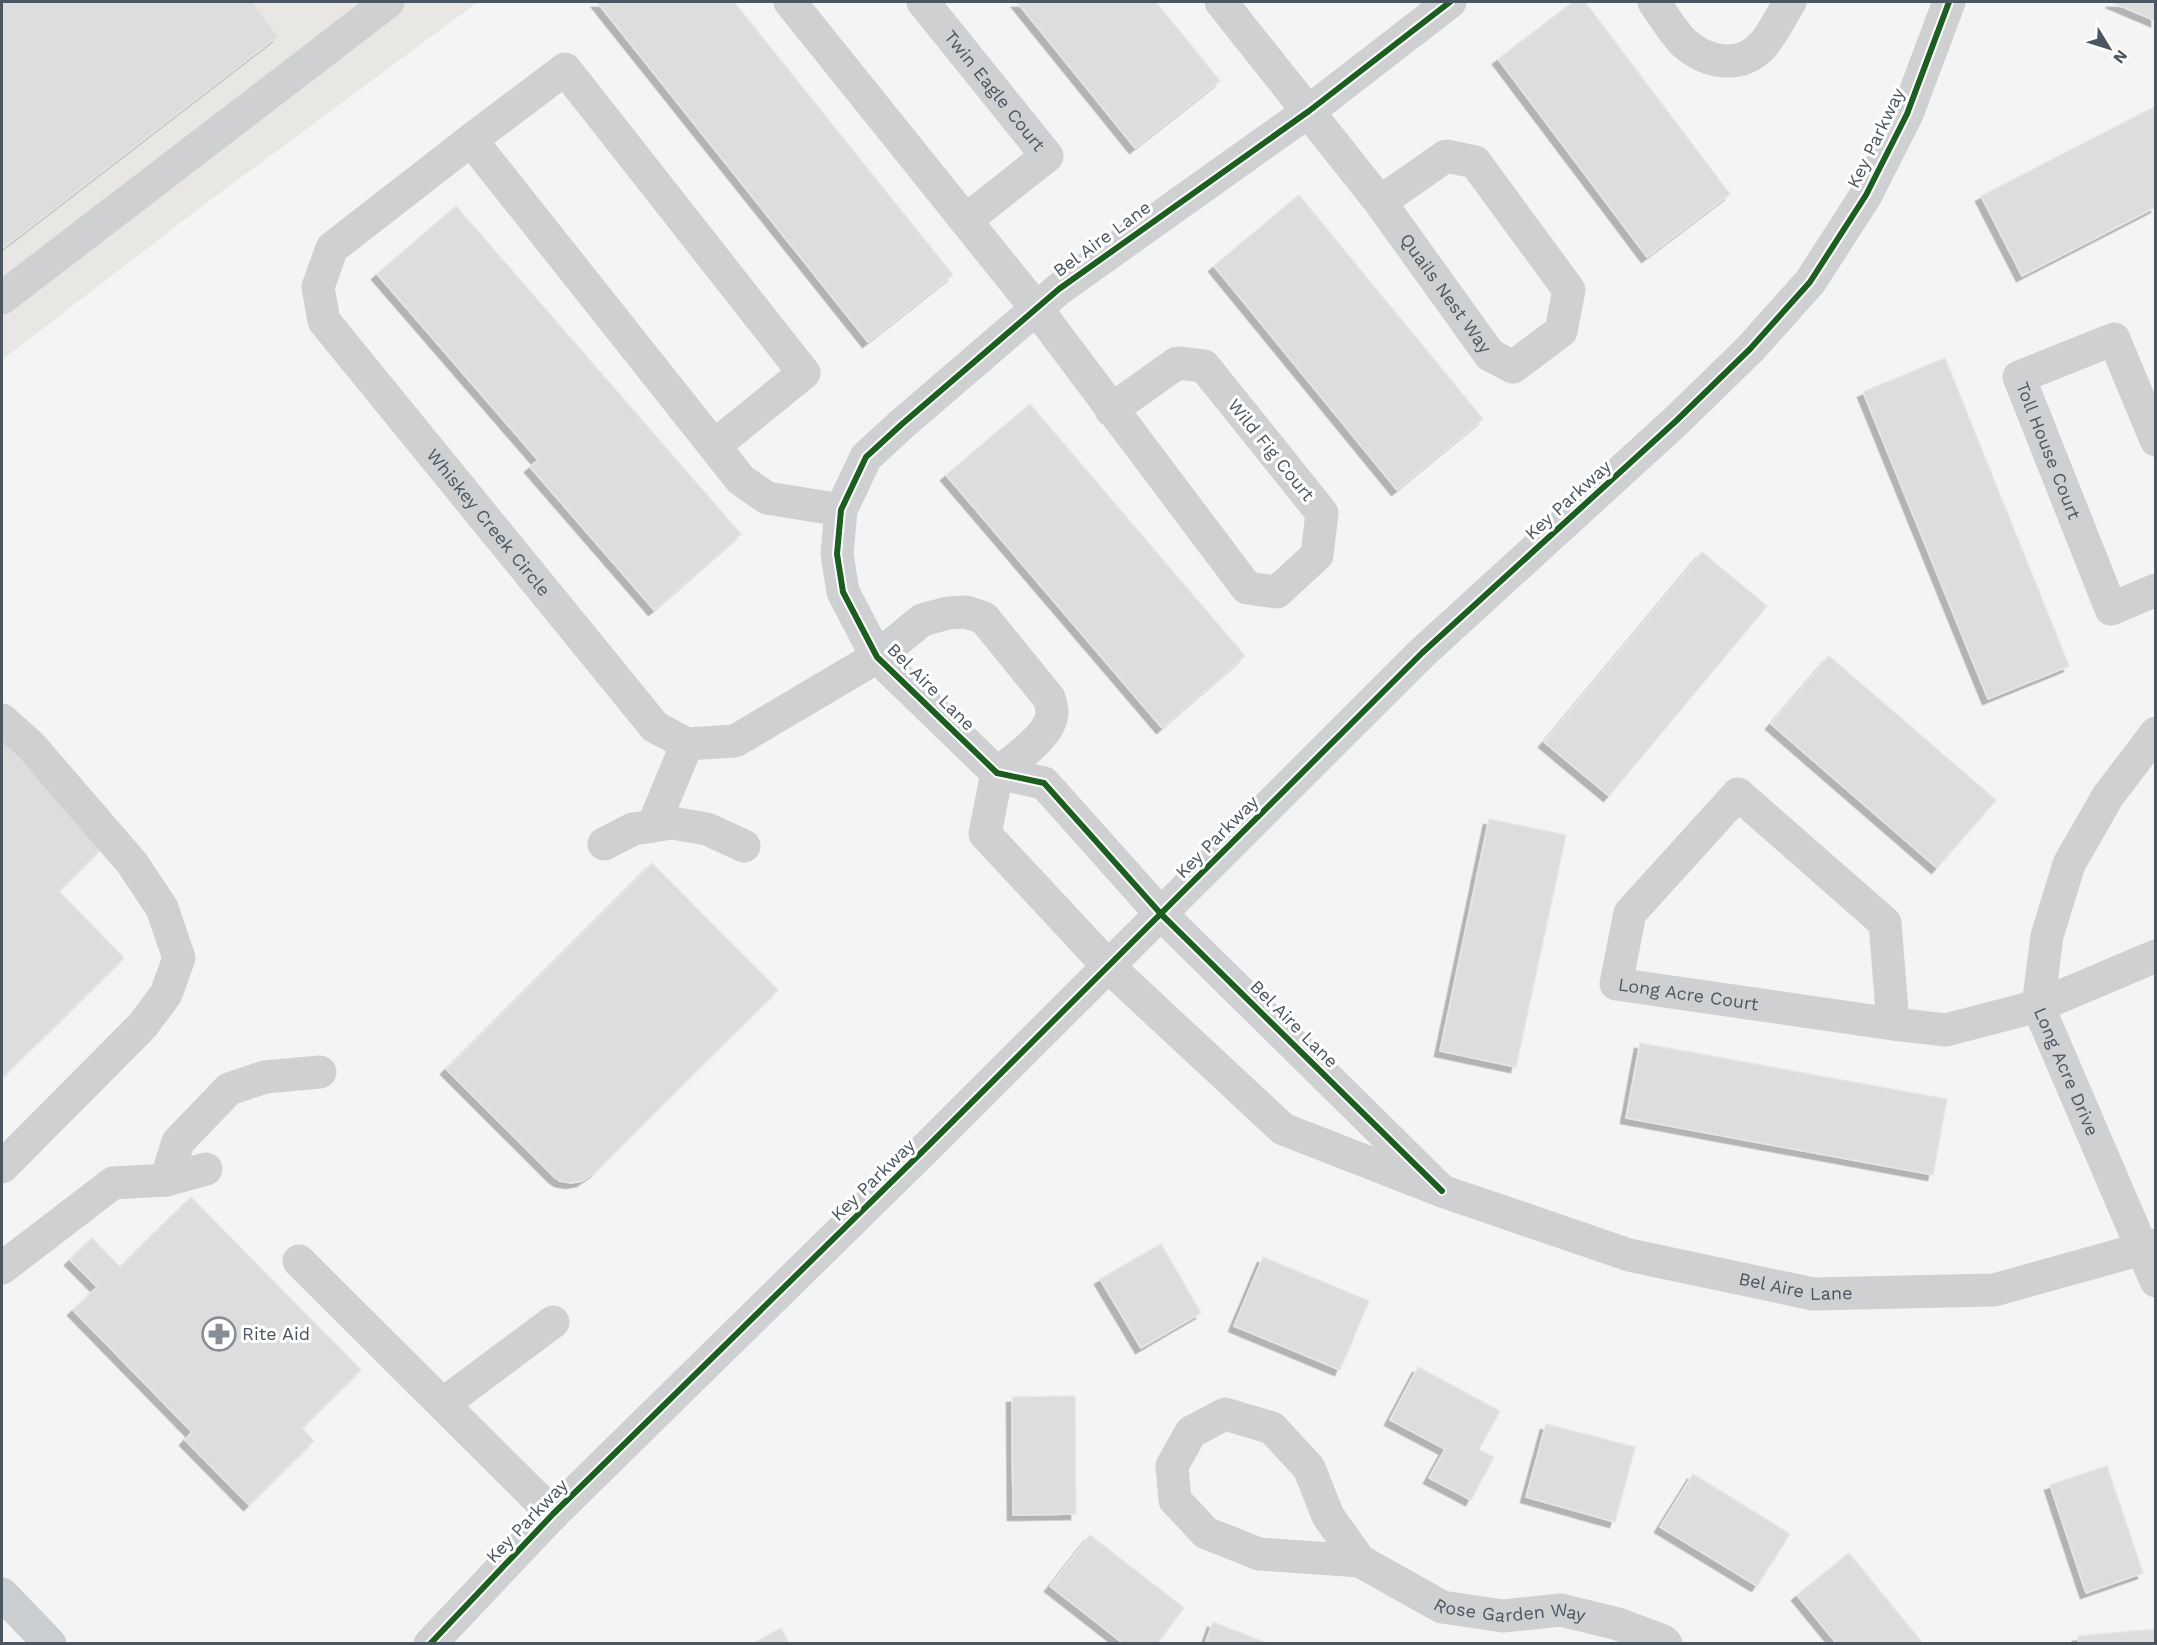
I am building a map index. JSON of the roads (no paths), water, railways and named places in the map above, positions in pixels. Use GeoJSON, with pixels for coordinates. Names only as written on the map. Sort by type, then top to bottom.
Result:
{"type":"FeatureCollection","features":[{"type":"Feature","properties":{"kind":"main road"},"geometry":{"type":"LineString","coordinates":[[2,1594],[50,1644]]}},
{"type":"Feature","properties":{"kind":"street"},"geometry":{"type":"LineString","coordinates":[[2,298],[388,2]]}},
{"type":"Feature","properties":{"kind":"street"},"geometry":{"type":"LineString","coordinates":[[790,2],[1036,308]]}},
{"type":"Feature","properties":{"kind":"street","name":"Twin Eagle Court"},"geometry":{"type":"LineString","coordinates":[[922,2],[1047,156],[966,220]]}},
{"type":"Feature","properties":{"kind":"street","name":"Bel Aire Lane"},"geometry":{"type":"LineString","coordinates":[[1442,1191],[1161,914],[1044,783],[997,773],[876,657],[843,592],[837,554],[841,510],[866,457],[902,424],[1059,288],[1308,111],[1450,2]]}},
{"type":"Feature","properties":{"kind":"street"},"geometry":{"type":"LineString","coordinates":[[1654,2],[1684,43],[1711,59],[1725,62],[1738,61],[1761,47],[1790,2]]}},
{"type":"Feature","properties":{"kind":"street","name":"Key Parkway"},"geometry":{"type":"LineString","coordinates":[[430,1644],[553,1514],[1108,967],[1422,653],[1676,421],[1750,349],[1810,282],[1866,195],[1907,114],[1949,2]]}},
{"type":"Feature","properties":{"kind":"street","name":"Quails Nest Way"},"geometry":{"type":"LineString","coordinates":[[1233,6],[1308,111],[1380,202],[1490,355],[1513,367],[1561,331],[1569,290],[1475,162],[1446,156],[1380,202]]}},
{"type":"Feature","properties":{"kind":"street","name":"Whiskey Creek Circle"},"geometry":{"type":"LineString","coordinates":[[687,744],[654,727],[324,321],[318,287],[332,248],[564,69],[804,373],[714,446]]}},
{"type":"Feature","properties":{"kind":"street"},"geometry":{"type":"LineString","coordinates":[[471,140],[741,480],[767,498],[841,510]]}},
{"type":"Feature","properties":{"kind":"street","name":"Wild Fig Court"},"geometry":{"type":"LineString","coordinates":[[1036,308],[1111,410],[1247,588],[1277,592],[1317,555],[1322,513],[1204,366],[1177,363],[1111,410]]}},
{"type":"Feature","properties":{"kind":"street","name":"Toll House Court"},"geometry":{"type":"LineString","coordinates":[[2156,440],[2114,339],[2019,377],[2111,609],[2156,590]]}},
{"type":"Feature","properties":{"kind":"street"},"geometry":{"type":"LineString","coordinates":[[653,826],[687,744],[735,741],[876,657],[922,620],[948,613],[966,612],[984,618],[1049,698],[1052,713],[1045,731],[1028,749],[997,773]]}},
{"type":"Feature","properties":{"kind":"street"},"geometry":{"type":"LineString","coordinates":[[2,720],[31,746],[132,863],[162,908],[179,958],[166,994],[143,1025],[2,1167]]}},
{"type":"Feature","properties":{"kind":"street","name":"Long Acre Drive"},"geometry":{"type":"LineString","coordinates":[[2156,733],[2108,796],[2069,864],[2047,936],[2038,1006],[2150,1248],[2156,1281]]}},
{"type":"Feature","properties":{"kind":"street","name":"Bel Aire Lane"},"geometry":{"type":"LineString","coordinates":[[997,773],[985,834],[1108,967],[1283,1129],[1442,1191],[1629,1255],[1813,1294],[1994,1290],[2150,1248]]}},
{"type":"Feature","properties":{"kind":"street","name":"Long Acre Court"},"geometry":{"type":"LineString","coordinates":[[1893,1024],[1885,923],[1738,794],[1630,913],[1617,984],[1893,1024],[1946,1030],[2038,1006],[2156,956]]}},
{"type":"Feature","properties":{"kind":"street"},"geometry":{"type":"LineString","coordinates":[[604,844],[633,829],[672,823],[707,829],[744,846]]}},
{"type":"Feature","properties":{"kind":"street"},"geometry":{"type":"LineString","coordinates":[[166,1180],[178,1142],[229,1089],[265,1077],[320,1072]]}},
{"type":"Feature","properties":{"kind":"street"},"geometry":{"type":"LineString","coordinates":[[2,1268],[113,1183],[166,1180],[206,1169]]}},
{"type":"Feature","properties":{"kind":"street"},"geometry":{"type":"LineString","coordinates":[[298,1261],[553,1514]]}},
{"type":"Feature","properties":{"kind":"street"},"geometry":{"type":"LineString","coordinates":[[443,1404],[553,1322]]}},
{"type":"Feature","properties":{"kind":"street","name":"Rose Garden Way"},"geometry":{"type":"LineString","coordinates":[[1360,1561],[1328,1515],[1309,1468],[1272,1428],[1225,1414],[1191,1432],[1173,1466],[1175,1500],[1206,1533],[1258,1554],[1360,1561],[1442,1607],[1503,1616],[1561,1610],[1618,1624],[1666,1644]]}},
{"type":"Feature","properties":{"kind":"place","name":"Rite Aid"},"geometry":{"type":"Point","coordinates":[219,1334]}}]}
